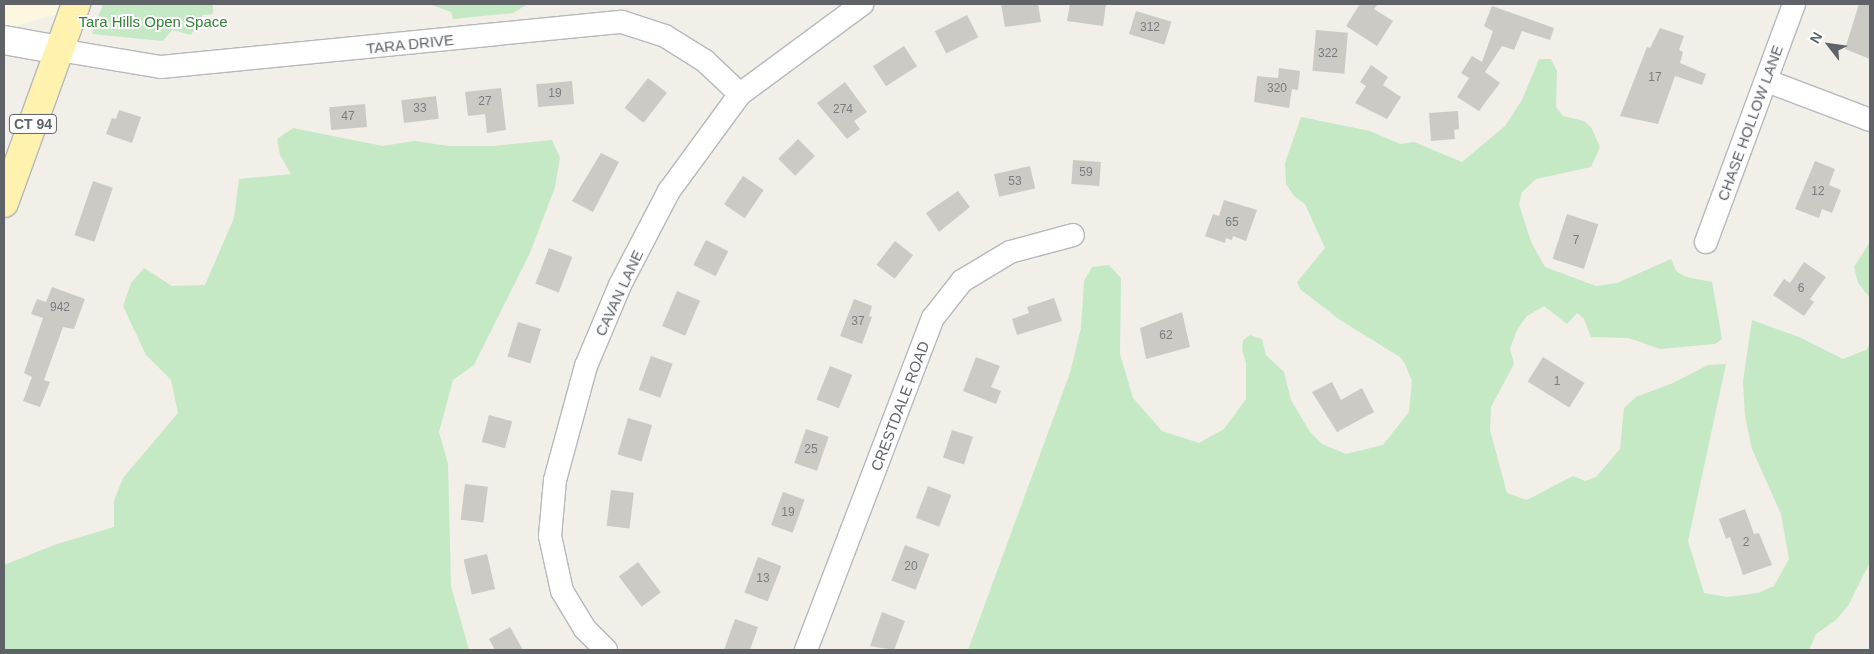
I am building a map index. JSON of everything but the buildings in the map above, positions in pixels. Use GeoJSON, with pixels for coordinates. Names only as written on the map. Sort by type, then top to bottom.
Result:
{"type":"FeatureCollection","features":[{"type":"Feature","properties":{"kind":"main road","name":"CT 94"},"geometry":{"type":"LineString","coordinates":[[4,204],[76,4]]}},
{"type":"Feature","properties":{"kind":"main road"},"geometry":{"type":"LineString","coordinates":[[4,40],[60,50]]}},
{"type":"Feature","properties":{"kind":"street","name":"CAVAN LANE"},"geometry":{"type":"LineString","coordinates":[[606,650],[584,628],[562,591],[550,536],[555,480],[586,366],[620,285],[669,191],[740,94],[862,4]]}},
{"type":"Feature","properties":{"kind":"street","name":"CHASE HOLLOW LANE"},"geometry":{"type":"LineString","coordinates":[[1706,242],[1794,4]]}},
{"type":"Feature","properties":{"kind":"street","name":"TARA DRIVE"},"geometry":{"type":"LineString","coordinates":[[60,50],[161,68],[622,22],[673,41],[705,61],[740,94]]}},
{"type":"Feature","properties":{"kind":"street"},"geometry":{"type":"LineString","coordinates":[[1767,81],[1870,120]]}},
{"type":"Feature","properties":{"kind":"street","name":"CRESTDALE ROAD"},"geometry":{"type":"LineString","coordinates":[[806,650],[934,318],[962,281],[1010,252],[1073,235]]}},
{"type":"Feature","properties":{"kind":"shaded area"},"geometry":{"type":"Polygon","coordinates":[[[4,4],[61,4],[57,14],[9,28],[4,27],[4,4]]]}},
{"type":"Feature","properties":{"kind":"green space","name":"Tara Hills Open Space"},"geometry":{"type":"Polygon","coordinates":[[[103,4],[213,4],[213,14],[203,15],[191,35],[172,30],[163,41],[92,34],[103,4]]]}},
{"type":"Feature","properties":{"kind":"green space"},"geometry":{"type":"Polygon","coordinates":[[[429,4],[528,4],[513,13],[453,19],[451,12],[429,4]]]}},
{"type":"Feature","properties":{"kind":"green space"},"geometry":{"type":"Polygon","coordinates":[[[1539,59],[1551,59],[1557,71],[1556,107],[1563,116],[1584,121],[1591,127],[1600,147],[1591,167],[1536,179],[1522,192],[1519,204],[1531,242],[1545,267],[1596,286],[1617,283],[1671,259],[1676,271],[1686,277],[1712,282],[1722,339],[1715,344],[1660,349],[1629,338],[1591,337],[1584,319],[1577,313],[1567,324],[1544,306],[1527,316],[1518,328],[1510,348],[1514,364],[1491,407],[1490,430],[1507,493],[1527,500],[1573,476],[1585,481],[1596,477],[1620,449],[1624,408],[1636,397],[1673,383],[1708,365],[1726,364],[1688,541],[1704,593],[1727,597],[1758,593],[1774,586],[1789,559],[1781,514],[1752,449],[1745,416],[1743,381],[1752,320],[1799,337],[1843,359],[1866,350],[1870,344],[1870,562],[1848,606],[1836,620],[1816,634],[1809,650],[968,650],[1070,373],[1081,328],[1084,281],[1092,267],[1109,265],[1121,278],[1120,354],[1133,398],[1162,431],[1199,443],[1224,429],[1246,399],[1246,363],[1242,350],[1243,340],[1250,335],[1262,339],[1266,355],[1284,372],[1291,400],[1310,432],[1322,444],[1346,454],[1383,445],[1409,412],[1412,381],[1405,364],[1400,357],[1340,320],[1300,289],[1297,282],[1325,248],[1305,204],[1294,196],[1286,184],[1285,163],[1301,117],[1370,131],[1400,144],[1414,142],[1462,162],[1505,126],[1522,100],[1539,59]]]}},
{"type":"Feature","properties":{"kind":"green space"},"geometry":{"type":"Polygon","coordinates":[[[293,128],[383,146],[414,141],[449,146],[494,146],[552,140],[560,158],[555,187],[530,253],[474,365],[453,380],[439,432],[448,464],[451,586],[469,650],[5,650],[4,565],[57,544],[114,527],[114,501],[123,478],[178,413],[171,380],[146,355],[123,306],[131,283],[144,268],[172,286],[205,285],[234,218],[239,179],[291,174],[280,155],[277,139],[293,128]]]}},
{"type":"Feature","properties":{"kind":"green space"},"geometry":{"type":"Polygon","coordinates":[[[1870,242],[1870,298],[1858,283],[1854,267],[1870,242]]]}}]}
